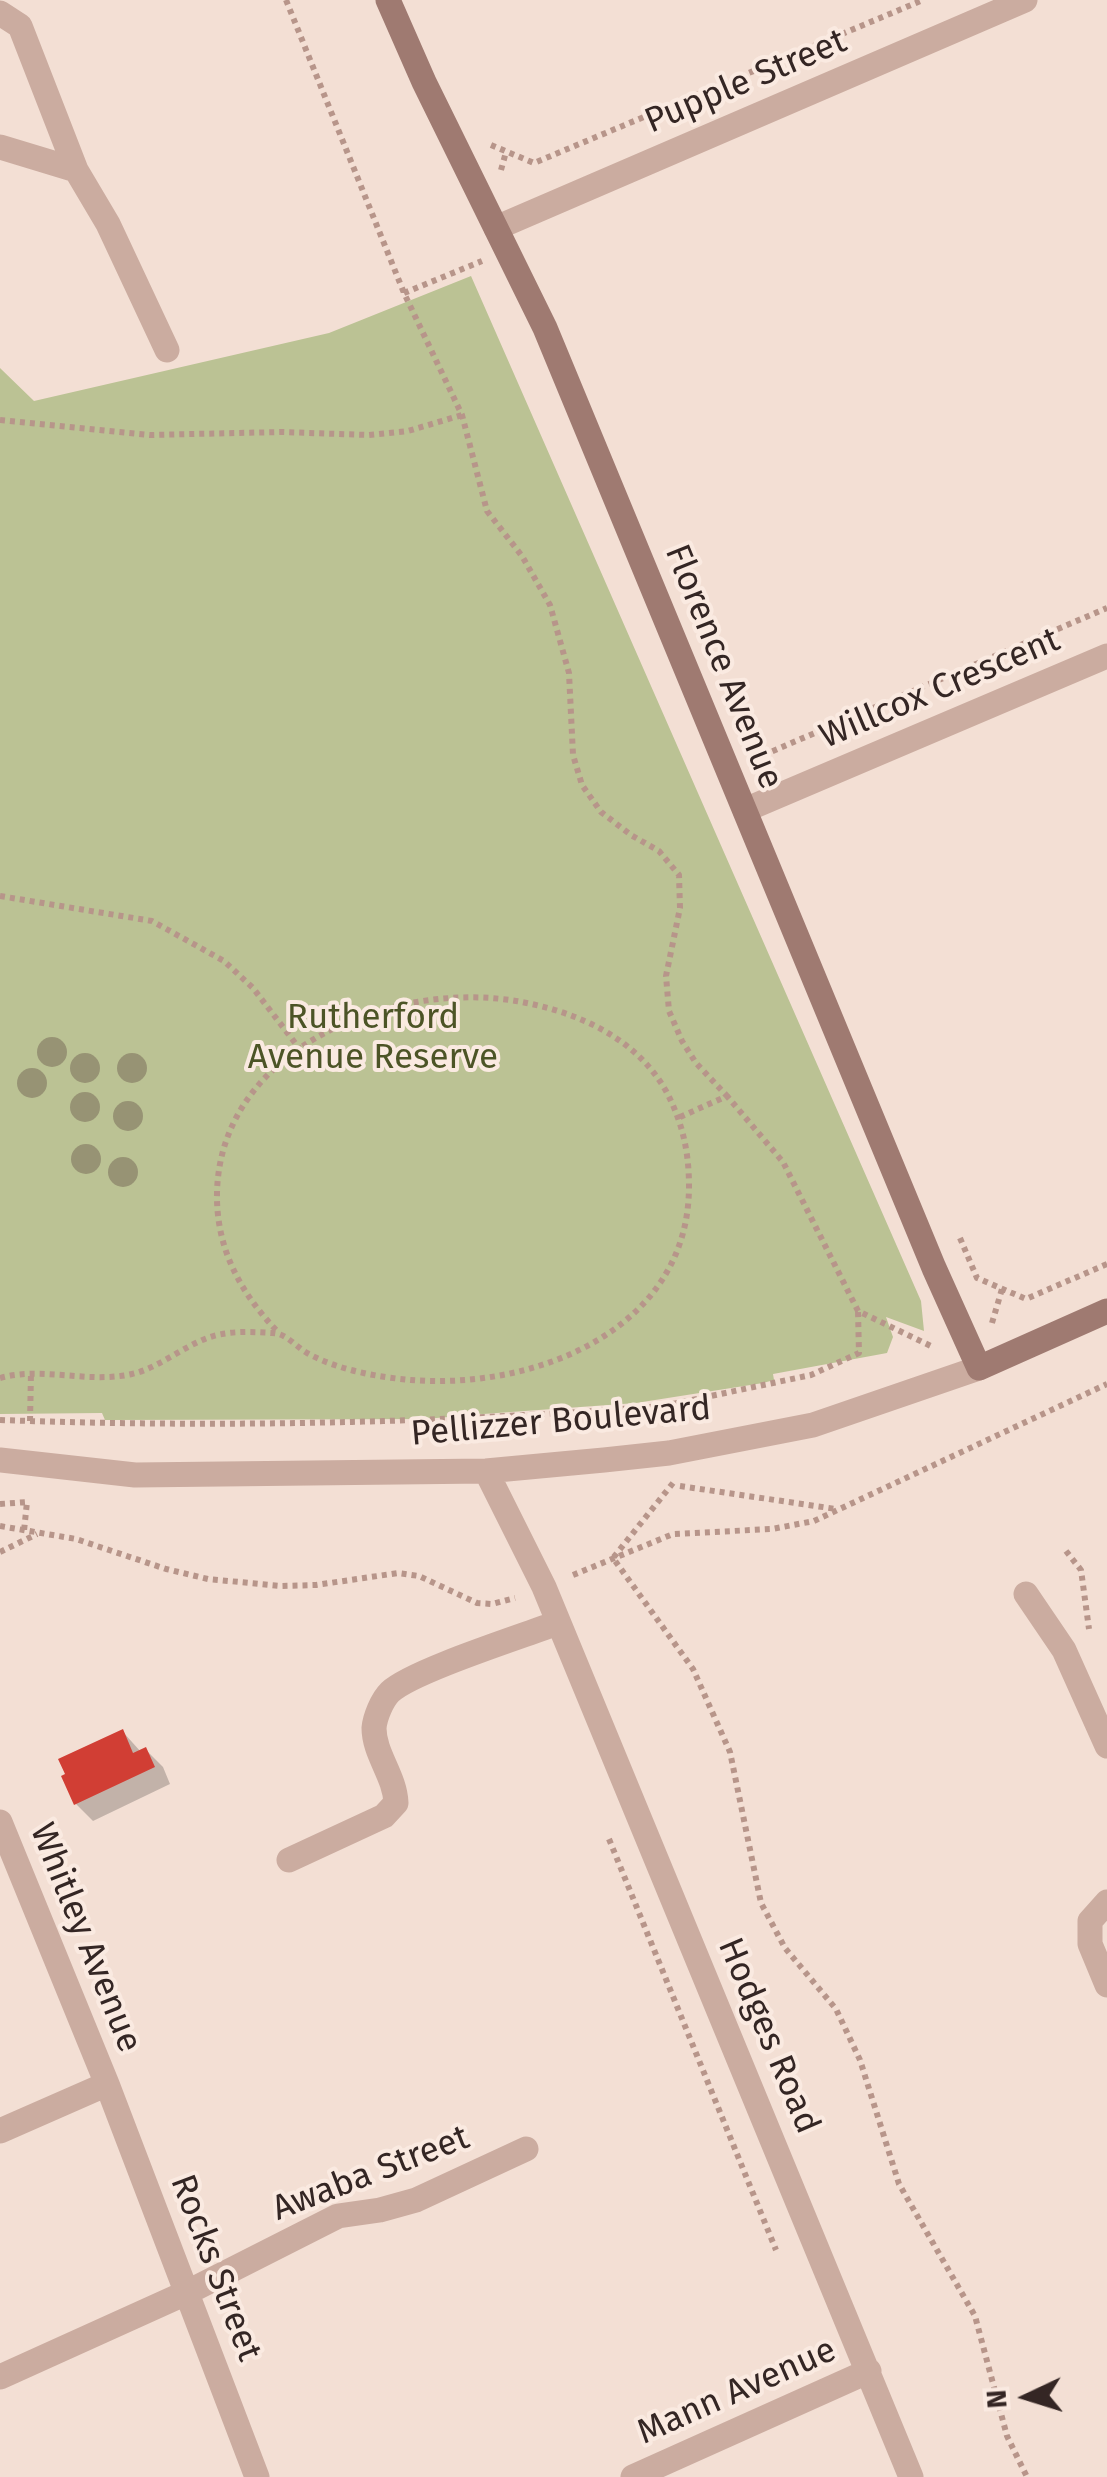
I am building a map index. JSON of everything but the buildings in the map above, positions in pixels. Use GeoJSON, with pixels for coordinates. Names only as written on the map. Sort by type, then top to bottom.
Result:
{"type":"FeatureCollection","features":[{"type":"Feature","properties":{"kind":"street","name":"Florence Avenue"},"geometry":{"type":"LineString","coordinates":[[388,0],[545,328],[934,1268],[979,1368]]}},
{"type":"Feature","properties":{"kind":"street","name":"Pupple Street"},"geometry":{"type":"LineString","coordinates":[[501,239],[523,217],[1025,0]]}},
{"type":"Feature","properties":{"kind":"street"},"geometry":{"type":"LineString","coordinates":[[0,13],[20,26],[76,170],[108,224],[168,350]]}},
{"type":"Feature","properties":{"kind":"street"},"geometry":{"type":"LineString","coordinates":[[0,147],[76,170]]}},
{"type":"Feature","properties":{"kind":"street","name":"Willcox Crescent"},"geometry":{"type":"LineString","coordinates":[[745,810],[1107,656]]}},
{"type":"Feature","properties":{"kind":"street","name":"Pellizzer Boulevard"},"geometry":{"type":"LineString","coordinates":[[0,1460],[135,1475],[486,1471],[669,1453],[813,1426],[979,1368],[1107,1311]]}},
{"type":"Feature","properties":{"kind":"street","name":"Hodges Road"},"geometry":{"type":"LineString","coordinates":[[486,1471],[544,1586],[911,2477]]}},
{"type":"Feature","properties":{"kind":"street"},"geometry":{"type":"LineString","coordinates":[[1026,1594],[1064,1650],[1107,1746]]}},
{"type":"Feature","properties":{"kind":"street"},"geometry":{"type":"LineString","coordinates":[[289,1860],[384,1816],[396,1803],[395,1786],[378,1748],[374,1727],[390,1691],[557,1623]]}},
{"type":"Feature","properties":{"kind":"street","name":"Whitley Avenue"},"geometry":{"type":"LineString","coordinates":[[0,1822],[107,2084],[0,2131]]}},
{"type":"Feature","properties":{"kind":"street"},"geometry":{"type":"LineString","coordinates":[[1107,1902],[1090,1920],[1090,1944],[1107,1985]]}},
{"type":"Feature","properties":{"kind":"street","name":"Rocks Street"},"geometry":{"type":"LineString","coordinates":[[107,2084],[257,2477]]}},
{"type":"Feature","properties":{"kind":"street","name":"Awaba Street"},"geometry":{"type":"LineString","coordinates":[[0,2378],[188,2292],[338,2216],[416,2200],[526,2149]]}},
{"type":"Feature","properties":{"kind":"street","name":"Mann Avenue"},"geometry":{"type":"LineString","coordinates":[[650,2474],[869,2370]]}},
{"type":"Feature","properties":{"kind":"path"},"geometry":{"type":"LineString","coordinates":[[286,0],[404,293],[462,416],[487,512],[522,556],[550,605],[569,673],[575,768],[590,798],[616,825],[659,851],[678,875],[680,908],[666,976],[674,1026],[696,1063],[783,1162],[858,1310],[979,1368]]}},
{"type":"Feature","properties":{"kind":"path"},"geometry":{"type":"LineString","coordinates":[[487,144],[534,163],[923,0]]}},
{"type":"Feature","properties":{"kind":"path"},"geometry":{"type":"LineString","coordinates":[[506,152],[500,173],[523,217]]}},
{"type":"Feature","properties":{"kind":"path"},"geometry":{"type":"LineString","coordinates":[[404,293],[501,239]]}},
{"type":"Feature","properties":{"kind":"path"},"geometry":{"type":"LineString","coordinates":[[0,420],[150,435],[369,435],[408,431],[462,416]]}},
{"type":"Feature","properties":{"kind":"path"},"geometry":{"type":"LineString","coordinates":[[753,759],[1107,608]]}},
{"type":"Feature","properties":{"kind":"path"},"geometry":{"type":"LineString","coordinates":[[748,745],[770,800]]}},
{"type":"Feature","properties":{"kind":"path"},"geometry":{"type":"LineString","coordinates":[[0,896],[152,921],[224,961],[253,988],[298,1048]]}},
{"type":"Feature","properties":{"kind":"path"},"geometry":{"type":"LineString","coordinates":[[475,997],[510,1000],[573,1014],[604,1029],[635,1053],[660,1080],[680,1117],[689,1163],[689,1202],[683,1238],[670,1268],[629,1320],[564,1358],[454,1380],[374,1376],[339,1366],[308,1353],[257,1311],[236,1278],[224,1248],[217,1212],[218,1177],[226,1137],[242,1105],[263,1079],[298,1048],[366,1015],[402,1004],[475,997]]}},
{"type":"Feature","properties":{"kind":"path"},"geometry":{"type":"LineString","coordinates":[[680,1117],[728,1096]]}},
{"type":"Feature","properties":{"kind":"path"},"geometry":{"type":"LineString","coordinates":[[954,1225],[977,1278],[1026,1299],[1107,1264]]}},
{"type":"Feature","properties":{"kind":"path"},"geometry":{"type":"LineString","coordinates":[[0,1378],[31,1373],[78,1378],[134,1374],[220,1334],[279,1333]]}},
{"type":"Feature","properties":{"kind":"path"},"geometry":{"type":"LineString","coordinates":[[30,1421],[31,1373]]}},
{"type":"Feature","properties":{"kind":"path"},"geometry":{"type":"LineString","coordinates":[[577,1573],[672,1534],[772,1529],[814,1521],[1107,1384]]}},
{"type":"Feature","properties":{"kind":"path"},"geometry":{"type":"LineString","coordinates":[[0,1420],[337,1424],[448,1421],[663,1406]]}},
{"type":"Feature","properties":{"kind":"path"},"geometry":{"type":"LineString","coordinates":[[674,1484],[839,1510]]}},
{"type":"Feature","properties":{"kind":"path"},"geometry":{"type":"LineString","coordinates":[[0,1504],[27,1502],[24,1530]]}},
{"type":"Feature","properties":{"kind":"path"},"geometry":{"type":"LineString","coordinates":[[0,1526],[76,1539],[166,1570],[208,1579],[316,1585],[398,1573],[419,1576],[478,1603],[492,1604],[512,1598],[526,1634]]}},
{"type":"Feature","properties":{"kind":"path"},"geometry":{"type":"LineString","coordinates":[[0,1552],[38,1533]]}},
{"type":"Feature","properties":{"kind":"path"},"geometry":{"type":"LineString","coordinates":[[1066,1550],[1081,1570],[1089,1629],[1095,1643]]}},
{"type":"Feature","properties":{"kind":"path"},"geometry":{"type":"LineString","coordinates":[[612,1558],[693,1668],[730,1752],[761,1903],[785,1948],[836,2009],[860,2060],[898,2184],[975,2316],[1007,2436],[1027,2477]]}},
{"type":"Feature","properties":{"kind":"path"},"geometry":{"type":"LineString","coordinates":[[607,1834],[776,2250]]}},
{"type":"Feature","properties":{"kind":"green space","name":"Rutherford Avenue Reserve"},"geometry":{"type":"Polygon","coordinates":[[[471,276],[921,1301],[924,1331],[886,1317],[893,1337],[887,1353],[773,1374],[774,1380],[763,1383],[636,1403],[450,1413],[448,1417],[425,1419],[105,1420],[102,1413],[0,1414],[0,368],[34,401],[329,333],[471,276]]]}}]}
